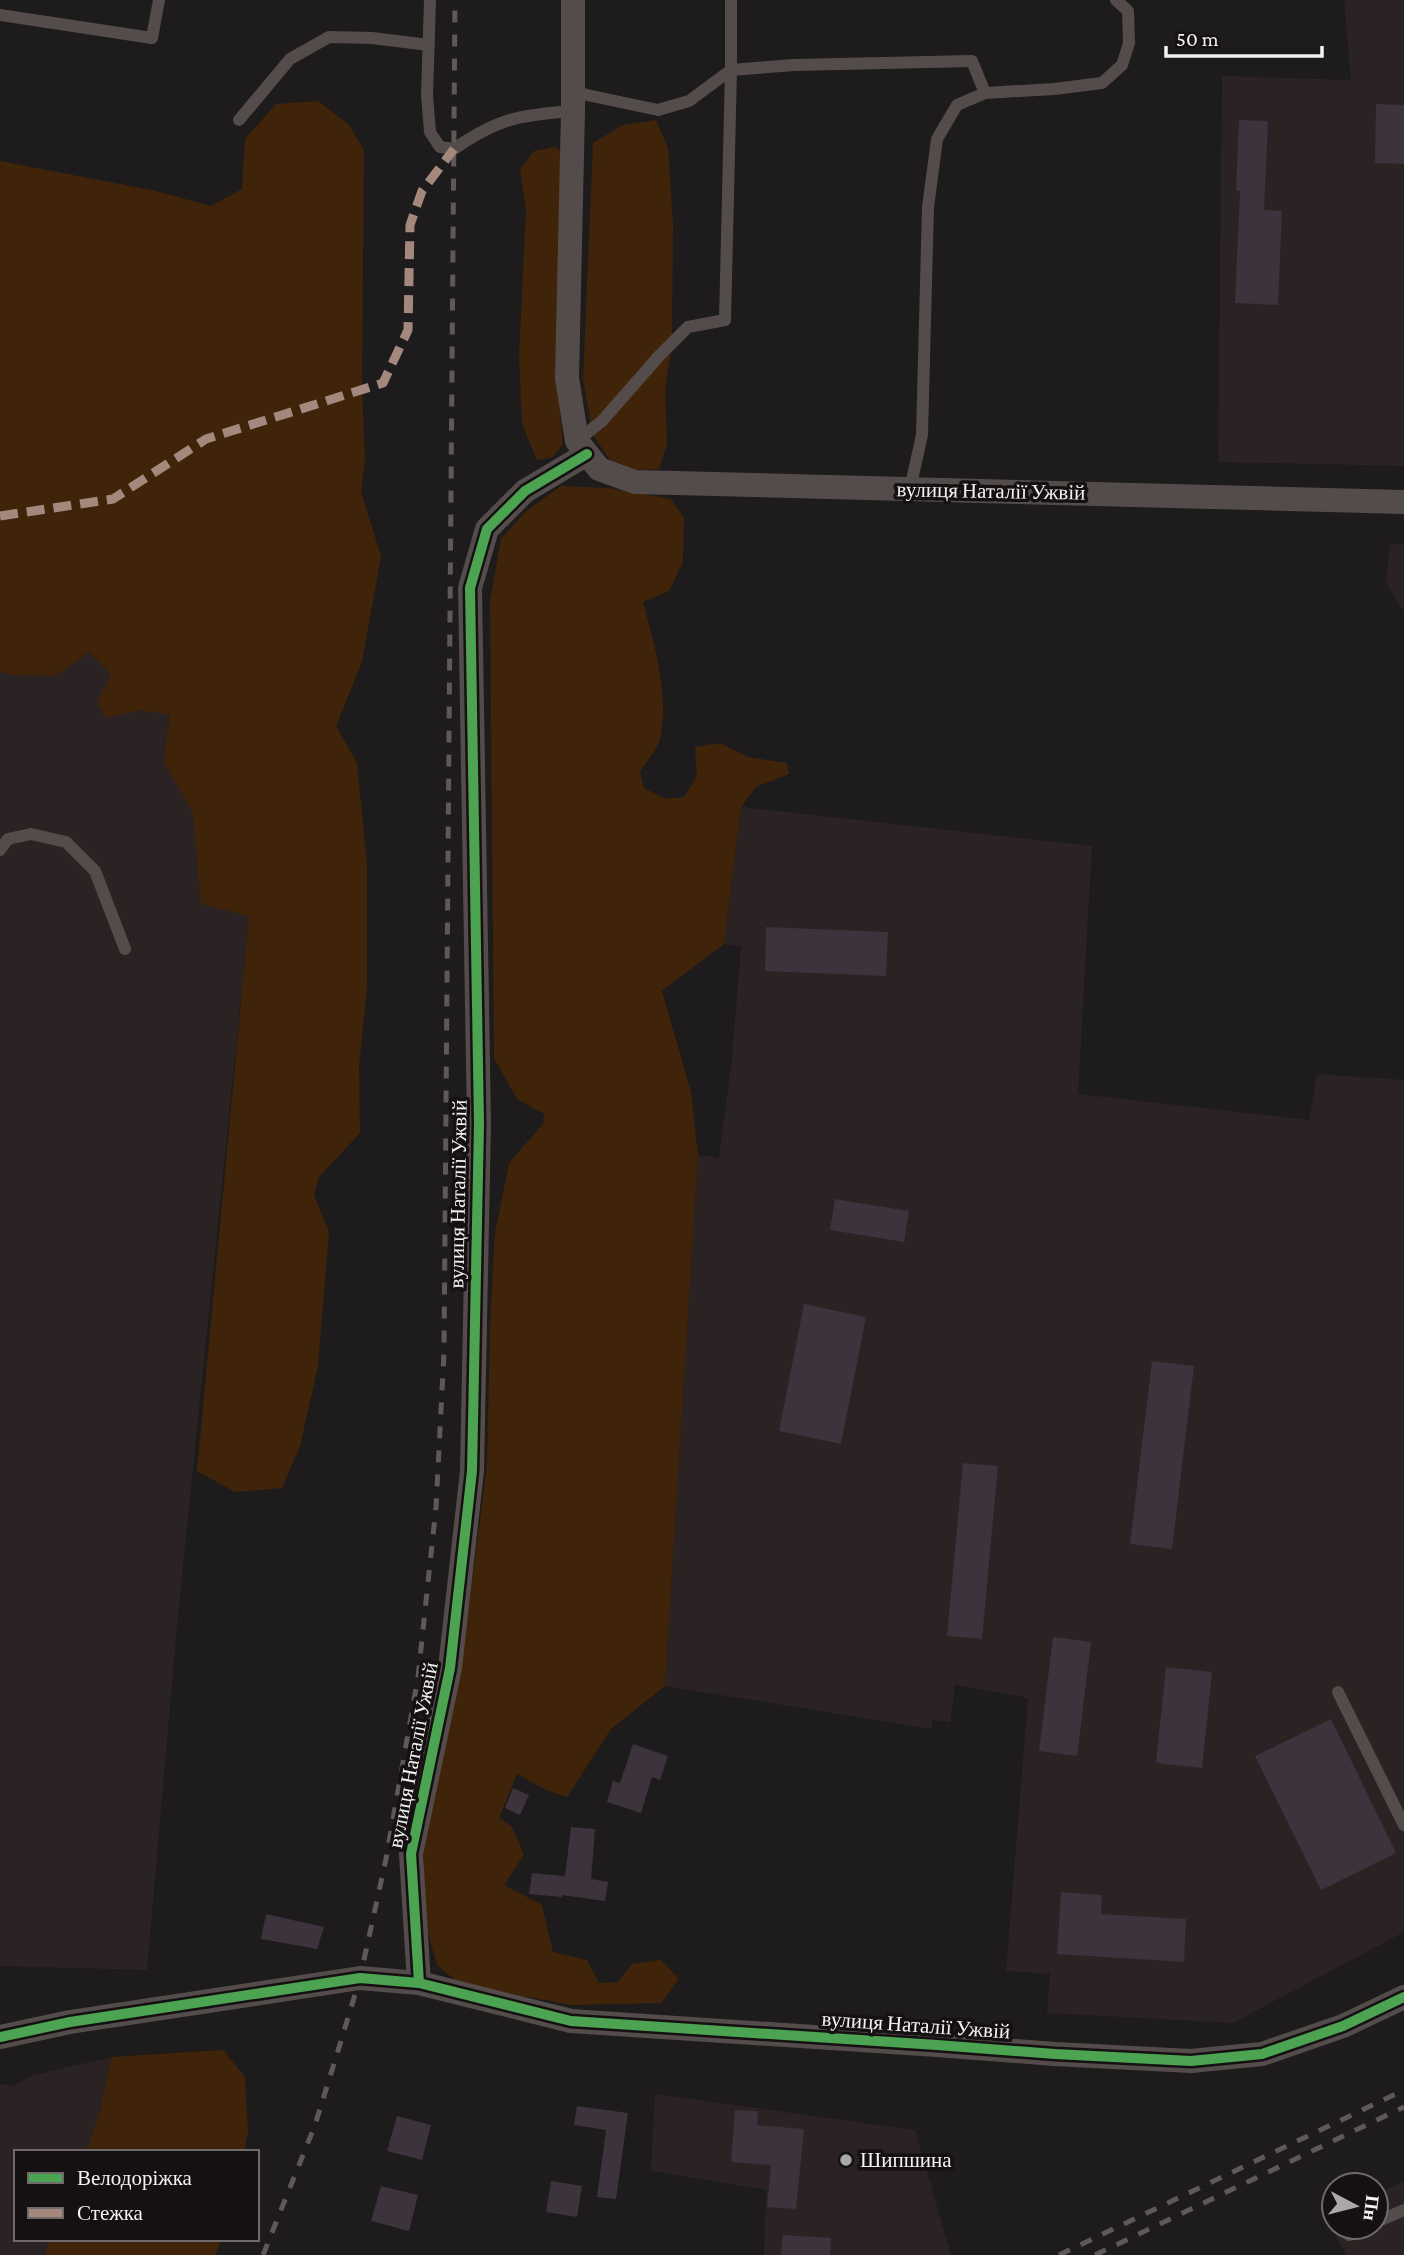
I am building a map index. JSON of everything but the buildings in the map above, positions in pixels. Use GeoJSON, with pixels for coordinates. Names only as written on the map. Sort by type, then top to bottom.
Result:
{"type":"FeatureCollection","features":[{"type":"Feature","properties":{"kind":"street"},"geometry":{"type":"LineString","coordinates":[[573,0],[567,378],[582,447]]}},
{"type":"Feature","properties":{"kind":"street","name":"вулиця Наталії Ужвій"},"geometry":{"type":"LineString","coordinates":[[419,1983],[411,1854],[450,1668],[472,1471],[479,1124],[470,588],[487,529],[525,491],[582,447],[599,469],[635,482],[1404,502]]}},
{"type":"Feature","properties":{"kind":"street","name":"вулиця Наталії Ужвій"},"geometry":{"type":"LineString","coordinates":[[0,2037],[70,2022],[360,1978],[419,1983],[571,2021],[1191,2061],[1262,2054],[1343,2026],[1404,1997]]}},
{"type":"Feature","properties":{"kind":"lane"},"geometry":{"type":"LineString","coordinates":[[0,15],[152,38],[159,0]]}},
{"type":"Feature","properties":{"kind":"lane"},"geometry":{"type":"LineString","coordinates":[[430,0],[430,132],[440,147],[454,149],[502,121],[573,102],[658,110],[689,101],[731,70],[794,65],[972,61],[985,93]]}},
{"type":"Feature","properties":{"kind":"lane"},"geometry":{"type":"LineString","coordinates":[[582,447],[688,327],[725,320],[731,0]]}},
{"type":"Feature","properties":{"kind":"lane"},"geometry":{"type":"LineString","coordinates":[[911,489],[922,435],[928,207],[937,139],[957,105],[985,93],[1102,83],[1122,65],[1129,43],[1128,11],[1116,0]]}},
{"type":"Feature","properties":{"kind":"lane"},"geometry":{"type":"LineString","coordinates":[[239,120],[290,59],[329,37],[372,38],[429,45]]}},
{"type":"Feature","properties":{"kind":"lane"},"geometry":{"type":"LineString","coordinates":[[0,850],[8,839],[31,834],[66,842],[95,871],[125,949]]}},
{"type":"Feature","properties":{"kind":"lane"},"geometry":{"type":"LineString","coordinates":[[1338,1692],[1404,1825]]}},
{"type":"Feature","properties":{"kind":"shaded area"},"geometry":{"type":"Polygon","coordinates":[[[1344,0],[1404,0],[1404,466],[1218,462],[1222,76],[1351,80],[1344,0]]]}},
{"type":"Feature","properties":{"kind":"shaded area"},"geometry":{"type":"Polygon","coordinates":[[[318,101],[349,125],[364,150],[362,386],[365,461],[361,492],[381,556],[362,662],[336,726],[357,763],[367,865],[367,987],[359,1066],[360,1133],[319,1177],[314,1195],[329,1232],[318,1366],[300,1446],[282,1488],[235,1492],[197,1471],[249,916],[201,904],[193,813],[164,762],[170,715],[141,710],[106,718],[97,703],[111,674],[89,652],[56,676],[11,675],[0,672],[0,161],[156,191],[211,206],[242,189],[245,139],[276,104],[318,101]]]}},
{"type":"Feature","properties":{"kind":"shaded area"},"geometry":{"type":"Polygon","coordinates":[[[656,120],[668,148],[673,223],[672,344],[665,390],[667,444],[659,469],[637,470],[610,460],[593,435],[583,380],[593,143],[623,125],[656,120]]]}},
{"type":"Feature","properties":{"kind":"shaded area"},"geometry":{"type":"Polygon","coordinates":[[[555,147],[563,153],[557,379],[563,444],[553,457],[537,460],[522,424],[519,355],[526,210],[520,170],[534,151],[555,147]]]}},
{"type":"Feature","properties":{"kind":"shaded area"},"geometry":{"type":"Polygon","coordinates":[[[561,486],[608,488],[671,499],[684,518],[683,562],[669,591],[643,602],[659,670],[663,706],[660,739],[640,772],[644,788],[665,799],[684,797],[697,776],[695,747],[720,743],[748,757],[787,763],[789,774],[756,787],[741,807],[724,944],[662,991],[691,1092],[698,1155],[665,1686],[611,1729],[567,1797],[546,1790],[517,1774],[499,1818],[512,1827],[524,1855],[504,1885],[542,1905],[553,1952],[587,1960],[599,1983],[618,1982],[632,1964],[661,1960],[679,1979],[661,2003],[572,2005],[461,1985],[437,1965],[424,1919],[424,1851],[468,1613],[487,1466],[495,1233],[509,1163],[543,1124],[544,1114],[517,1099],[494,1058],[490,601],[501,539],[526,511],[561,486]]]}},
{"type":"Feature","properties":{"kind":"shaded area"},"geometry":{"type":"Polygon","coordinates":[[[1390,543],[1404,544],[1404,612],[1386,583],[1390,543]]]}},
{"type":"Feature","properties":{"kind":"shaded area"},"geometry":{"type":"Polygon","coordinates":[[[0,626],[277,645],[178,1615],[147,1970],[0,1966],[0,626]]]}},
{"type":"Feature","properties":{"kind":"shaded area"},"geometry":{"type":"Polygon","coordinates":[[[741,807],[1092,846],[1078,1094],[1309,1120],[1317,1074],[1404,1080],[1404,1932],[1233,2023],[1047,2013],[1050,1974],[1006,1971],[1028,1698],[955,1685],[950,1722],[933,1720],[931,1729],[665,1686],[698,1155],[719,1158],[732,1057],[741,946],[724,944],[741,807]]]}},
{"type":"Feature","properties":{"kind":"shaded area"},"geometry":{"type":"Polygon","coordinates":[[[223,2050],[245,2077],[248,2132],[244,2150],[87,2150],[99,2114],[112,2057],[223,2050]]]}},
{"type":"Feature","properties":{"kind":"shaded area"},"geometry":{"type":"Polygon","coordinates":[[[112,2057],[99,2114],[87,2150],[14,2150],[14,2241],[50,2241],[44,2255],[0,2255],[0,2084],[14,2086],[30,2076],[112,2057]]]}},
{"type":"Feature","properties":{"kind":"shaded area","name":"Шипшина"},"geometry":{"type":"Polygon","coordinates":[[[655,2094],[915,2130],[951,2255],[764,2255],[766,2190],[651,2171],[655,2094]]]}},
{"type":"Feature","properties":{"kind":"shaded area"},"geometry":{"type":"Polygon","coordinates":[[[1404,2181],[1404,2255],[1346,2255],[1339,2241],[1390,2241],[1390,2188],[1404,2181]]]}},
{"type":"Feature","properties":{"kind":"shaded area"},"geometry":{"type":"Polygon","coordinates":[[[50,2241],[221,2241],[215,2255],[44,2255],[50,2241]]]}},
{"type":"Feature","properties":{"kind":"railway"},"geometry":{"type":"LineString","coordinates":[[263,2255],[315,2125],[360,1978],[386,1859],[418,1677],[436,1507],[444,1353],[455,0]]}},
{"type":"Feature","properties":{"kind":"railway"},"geometry":{"type":"LineString","coordinates":[[1059,2255],[1404,2090]]}},
{"type":"Feature","properties":{"kind":"railway"},"geometry":{"type":"LineString","coordinates":[[1095,2255],[1404,2107]]}},
{"type":"Feature","properties":{"kind":"marked path"},"geometry":{"type":"LineString","coordinates":[[0,516],[113,499],[206,439],[383,383],[408,330],[410,225],[422,191],[454,149]]}},
{"type":"Feature","properties":{"kind":"cycle path"},"geometry":{"type":"LineString","coordinates":[[419,1983],[411,1854],[450,1668],[472,1471],[479,1124],[470,588],[487,529],[525,491],[587,454]]}},
{"type":"Feature","properties":{"kind":"cycle path"},"geometry":{"type":"LineString","coordinates":[[0,2037],[70,2022],[360,1978],[419,1983],[571,2021],[1191,2061],[1262,2054],[1343,2026],[1404,1997]]}},
{"type":"Feature","properties":{"kind":"place","name":"Шипшина"},"geometry":{"type":"Point","coordinates":[846,2160]}}]}
